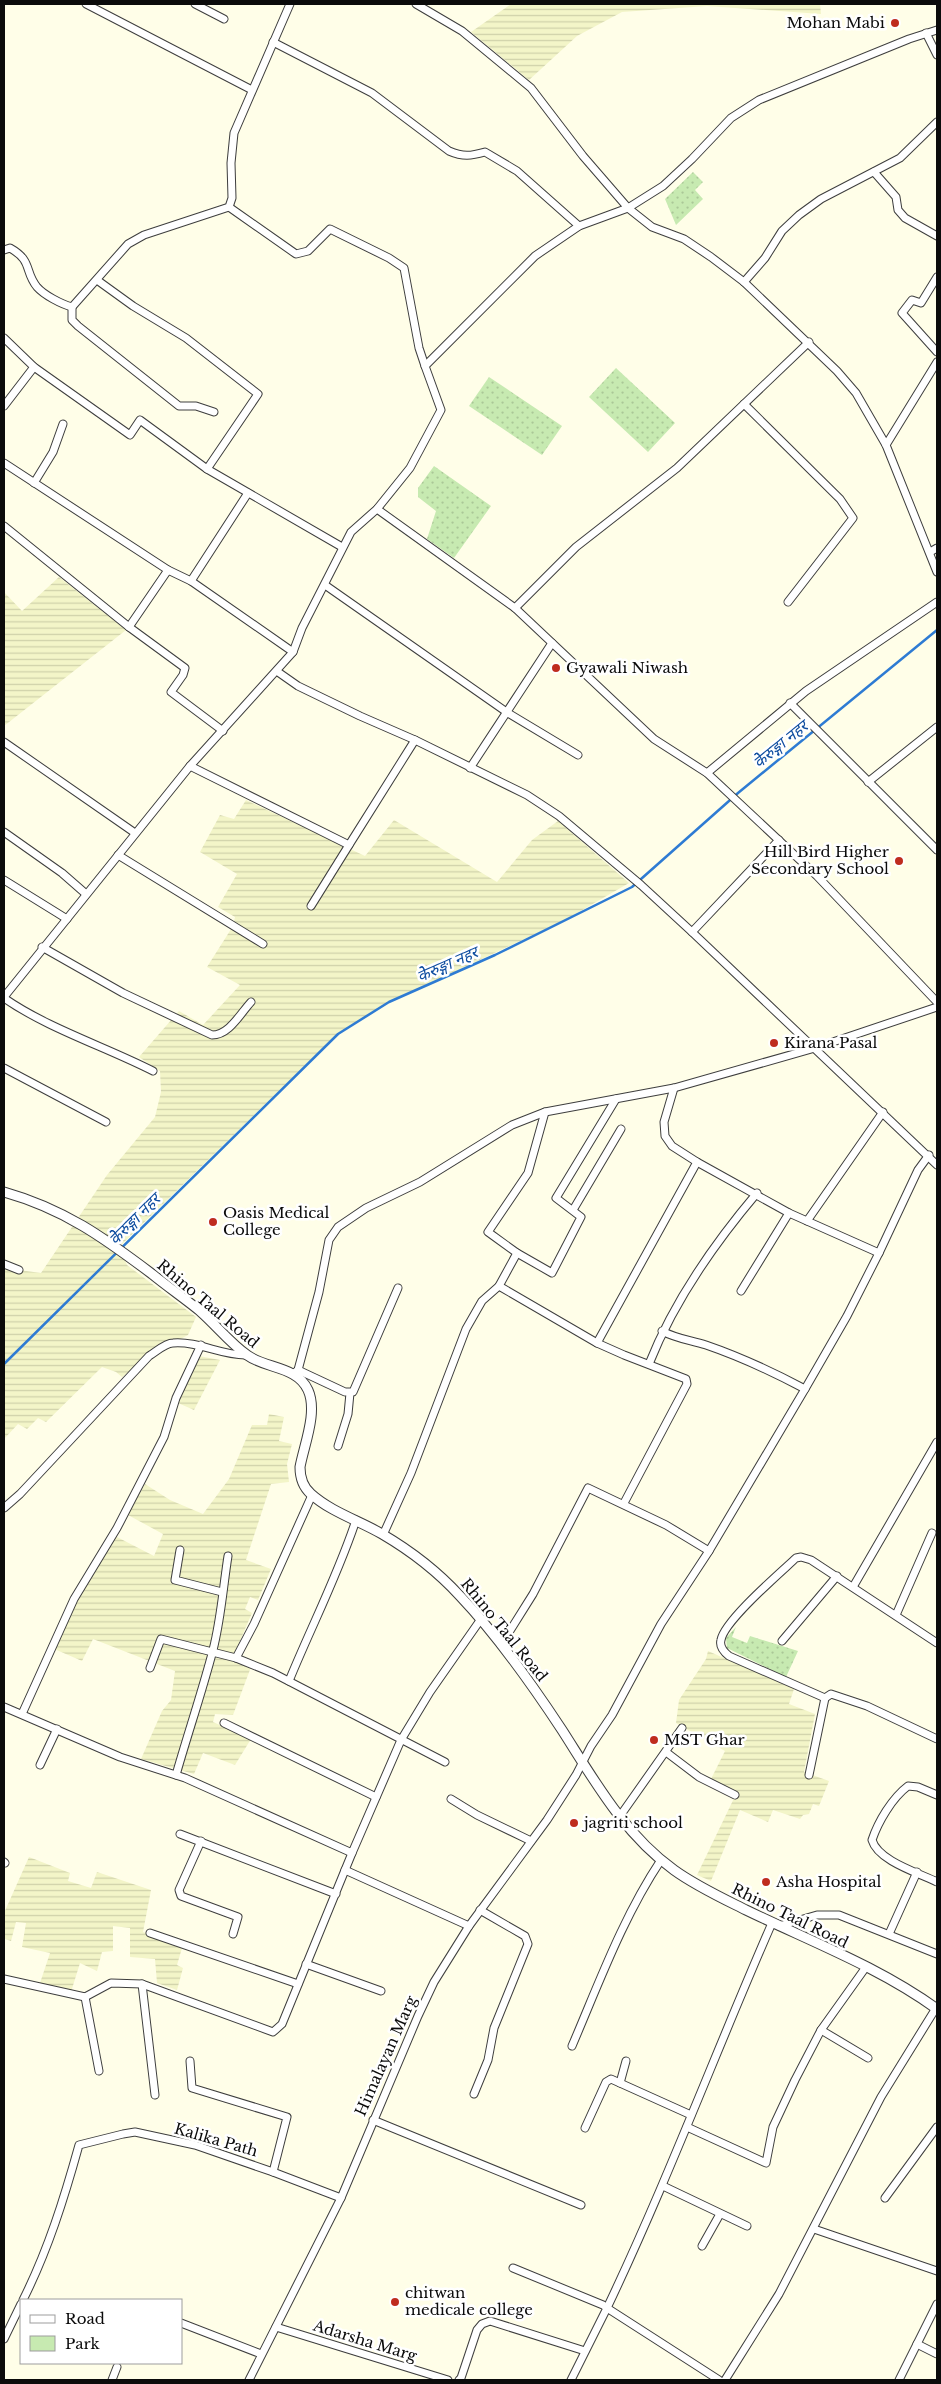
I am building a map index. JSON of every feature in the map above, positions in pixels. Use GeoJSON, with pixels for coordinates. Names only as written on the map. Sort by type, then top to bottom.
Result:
{"type":"FeatureCollection","features":[{"type":"Feature","properties":{"kind":"street"},"geometry":{"type":"LineString","coordinates":[[86,4],[252,90]]}},
{"type":"Feature","properties":{"kind":"street"},"geometry":{"type":"LineString","coordinates":[[195,4],[224,19]]}},
{"type":"Feature","properties":{"kind":"street"},"geometry":{"type":"LineString","coordinates":[[229,207],[232,198],[231,163],[234,133],[290,4]]}},
{"type":"Feature","properties":{"kind":"street"},"geometry":{"type":"LineString","coordinates":[[416,4],[462,31],[531,88],[582,156],[628,208],[652,227],[684,239],[744,282],[809,342],[856,393],[886,445],[937,572]]}},
{"type":"Feature","properties":{"kind":"street"},"geometry":{"type":"LineString","coordinates":[[425,366],[535,256],[579,226],[628,208],[662,186],[692,159],[731,118],[759,100],[937,30]]}},
{"type":"Feature","properties":{"kind":"street"},"geometry":{"type":"LineString","coordinates":[[926,33],[937,55]]}},
{"type":"Feature","properties":{"kind":"street"},"geometry":{"type":"LineString","coordinates":[[273,42],[372,92],[449,152],[460,156],[485,152],[517,171],[579,226]]}},
{"type":"Feature","properties":{"kind":"street"},"geometry":{"type":"LineString","coordinates":[[744,282],[765,258],[782,230],[799,214],[821,199],[900,158],[937,122]]}},
{"type":"Feature","properties":{"kind":"street"},"geometry":{"type":"LineString","coordinates":[[874,172],[896,197],[898,210],[905,218],[937,236]]}},
{"type":"Feature","properties":{"kind":"street"},"geometry":{"type":"LineString","coordinates":[[214,412],[196,406],[179,406],[78,326],[72,320],[72,307],[128,244],[144,236],[229,207]]}},
{"type":"Feature","properties":{"kind":"street"},"geometry":{"type":"LineString","coordinates":[[154,1071],[117,1052],[45,1021],[4,997],[42,947],[67,919],[190,766],[278,672],[293,652],[302,628],[351,532],[376,509],[410,468],[441,410],[419,348],[404,268],[390,258],[330,229],[308,251],[296,254],[229,207]]}},
{"type":"Feature","properties":{"kind":"street"},"geometry":{"type":"LineString","coordinates":[[4,250],[10,248],[18,252],[25,260],[37,287],[63,304],[72,307]]}},
{"type":"Feature","properties":{"kind":"street"},"geometry":{"type":"LineString","coordinates":[[937,277],[921,303],[912,300],[902,313],[937,352]]}},
{"type":"Feature","properties":{"kind":"street"},"geometry":{"type":"LineString","coordinates":[[97,280],[133,306],[186,338],[258,394],[207,469]]}},
{"type":"Feature","properties":{"kind":"street"},"geometry":{"type":"LineString","coordinates":[[4,338],[34,367],[130,435],[140,420],[207,469],[342,547]]}},
{"type":"Feature","properties":{"kind":"street"},"geometry":{"type":"LineString","coordinates":[[514,608],[576,547],[677,468],[809,342]]}},
{"type":"Feature","properties":{"kind":"street"},"geometry":{"type":"LineString","coordinates":[[886,445],[937,362]]}},
{"type":"Feature","properties":{"kind":"street"},"geometry":{"type":"LineString","coordinates":[[4,406],[34,367]]}},
{"type":"Feature","properties":{"kind":"street"},"geometry":{"type":"LineString","coordinates":[[744,404],[840,499],[853,518],[788,602]]}},
{"type":"Feature","properties":{"kind":"street"},"geometry":{"type":"LineString","coordinates":[[34,483],[53,452],[63,424]]}},
{"type":"Feature","properties":{"kind":"street"},"geometry":{"type":"LineString","coordinates":[[4,463],[168,570],[191,581],[293,652]]}},
{"type":"Feature","properties":{"kind":"street"},"geometry":{"type":"LineString","coordinates":[[191,581],[248,493]]}},
{"type":"Feature","properties":{"kind":"street"},"geometry":{"type":"LineString","coordinates":[[376,509],[514,608],[654,738],[707,774],[779,840],[877,937],[937,1002]]}},
{"type":"Feature","properties":{"kind":"street"},"geometry":{"type":"LineString","coordinates":[[4,526],[129,627],[185,668],[184,675],[171,692],[223,731]]}},
{"type":"Feature","properties":{"kind":"street"},"geometry":{"type":"LineString","coordinates":[[930,552],[937,548]]}},
{"type":"Feature","properties":{"kind":"street"},"geometry":{"type":"LineString","coordinates":[[129,627],[168,570]]}},
{"type":"Feature","properties":{"kind":"street"},"geometry":{"type":"LineString","coordinates":[[325,585],[508,712],[578,755]]}},
{"type":"Feature","properties":{"kind":"street"},"geometry":{"type":"LineString","coordinates":[[707,774],[790,703],[937,602]]}},
{"type":"Feature","properties":{"kind":"street"},"geometry":{"type":"LineString","coordinates":[[470,768],[552,644]]}},
{"type":"Feature","properties":{"kind":"street"},"geometry":{"type":"LineString","coordinates":[[278,672],[307,690],[415,740],[541,803],[573,827],[641,885],[929,1155],[937,1165]]}},
{"type":"Feature","properties":{"kind":"street"},"geometry":{"type":"LineString","coordinates":[[790,703],[937,850]]}},
{"type":"Feature","properties":{"kind":"street"},"geometry":{"type":"LineString","coordinates":[[868,782],[937,727]]}},
{"type":"Feature","properties":{"kind":"street"},"geometry":{"type":"LineString","coordinates":[[311,906],[415,740]]}},
{"type":"Feature","properties":{"kind":"street"},"geometry":{"type":"LineString","coordinates":[[4,742],[135,833]]}},
{"type":"Feature","properties":{"kind":"street"},"geometry":{"type":"LineString","coordinates":[[190,766],[349,846]]}},
{"type":"Feature","properties":{"kind":"street"},"geometry":{"type":"LineString","coordinates":[[4,832],[62,873],[86,894]]}},
{"type":"Feature","properties":{"kind":"street"},"geometry":{"type":"LineString","coordinates":[[692,932],[779,840]]}},
{"type":"Feature","properties":{"kind":"street"},"geometry":{"type":"LineString","coordinates":[[118,855],[263,944]]}},
{"type":"Feature","properties":{"kind":"street"},"geometry":{"type":"LineString","coordinates":[[4,880],[67,919]]}},
{"type":"Feature","properties":{"kind":"street"},"geometry":{"type":"LineString","coordinates":[[42,947],[123,993],[212,1035],[226,1032],[251,1002]]}},
{"type":"Feature","properties":{"kind":"street"},"geometry":{"type":"LineString","coordinates":[[296,1372],[319,1292],[326,1248],[332,1233],[366,1208],[444,1168],[512,1125],[545,1112],[674,1088],[814,1048],[937,1007]]}},
{"type":"Feature","properties":{"kind":"street"},"geometry":{"type":"LineString","coordinates":[[4,1068],[106,1122]]}},
{"type":"Feature","properties":{"kind":"street"},"geometry":{"type":"LineString","coordinates":[[674,1088],[664,1122],[664,1136],[672,1146],[789,1213],[879,1253]]}},
{"type":"Feature","properties":{"kind":"street"},"geometry":{"type":"LineString","coordinates":[[545,1112],[528,1173],[488,1232],[516,1253],[552,1273],[581,1217],[556,1198],[616,1099]]}},
{"type":"Feature","properties":{"kind":"street"},"geometry":{"type":"LineString","coordinates":[[807,1221],[883,1112]]}},
{"type":"Feature","properties":{"kind":"street"},"geometry":{"type":"LineString","coordinates":[[573,1210],[621,1129]]}},
{"type":"Feature","properties":{"kind":"street","name":"Himalayan Marg"},"geometry":{"type":"LineString","coordinates":[[249,2380],[341,2198],[434,1982],[480,1910],[547,1820],[612,1715],[661,1624],[709,1551],[805,1389],[879,1253],[918,1170],[929,1155]]}},
{"type":"Feature","properties":{"kind":"street"},"geometry":{"type":"LineString","coordinates":[[597,1343],[697,1162]]}},
{"type":"Feature","properties":{"kind":"street","name":"Rhino Taal Road"},"geometry":{"type":"LineString","coordinates":[[4,1192],[62,1214],[118,1247],[199,1311],[247,1355],[265,1365],[296,1372]]}},
{"type":"Feature","properties":{"kind":"street"},"geometry":{"type":"LineString","coordinates":[[649,1364],[662,1331],[683,1292],[757,1193]]}},
{"type":"Feature","properties":{"kind":"street"},"geometry":{"type":"LineString","coordinates":[[741,1291],[789,1213]]}},
{"type":"Feature","properties":{"kind":"street"},"geometry":{"type":"LineString","coordinates":[[383,1534],[411,1472],[466,1329],[482,1301],[499,1286],[516,1253]]}},
{"type":"Feature","properties":{"kind":"street"},"geometry":{"type":"LineString","coordinates":[[4,1264],[19,1270]]}},
{"type":"Feature","properties":{"kind":"street"},"geometry":{"type":"LineString","coordinates":[[499,1286],[597,1343],[624,1356],[686,1379],[687,1384],[624,1503]]}},
{"type":"Feature","properties":{"kind":"street"},"geometry":{"type":"LineString","coordinates":[[350,1393],[355,1390],[398,1288]]}},
{"type":"Feature","properties":{"kind":"street"},"geometry":{"type":"LineString","coordinates":[[662,1331],[677,1339],[705,1345],[760,1365],[805,1389]]}},
{"type":"Feature","properties":{"kind":"street"},"geometry":{"type":"LineString","coordinates":[[4,1508],[20,1494],[149,1356],[172,1343],[201,1346],[237,1356],[247,1355]]}},
{"type":"Feature","properties":{"kind":"street"},"geometry":{"type":"LineString","coordinates":[[22,1714],[74,1599],[117,1528],[164,1437],[176,1398],[201,1346]]}},
{"type":"Feature","properties":{"kind":"street"},"geometry":{"type":"LineString","coordinates":[[296,1372],[350,1393]]}},
{"type":"Feature","properties":{"kind":"street"},"geometry":{"type":"LineString","coordinates":[[236,1658],[254,1624],[312,1495],[303,1483],[300,1467],[312,1400],[296,1372]]}},
{"type":"Feature","properties":{"kind":"street"},"geometry":{"type":"LineString","coordinates":[[338,1446],[350,1408],[350,1393]]}},
{"type":"Feature","properties":{"kind":"street"},"geometry":{"type":"LineString","coordinates":[[854,1587],[937,1442]]}},
{"type":"Feature","properties":{"kind":"street"},"geometry":{"type":"LineString","coordinates":[[501,1645],[533,1594],[588,1488],[624,1503],[709,1551]]}},
{"type":"Feature","properties":{"kind":"street","name":"Rhino Taal Road"},"geometry":{"type":"LineString","coordinates":[[312,1495],[383,1534],[443,1578],[481,1619],[537,1693],[582,1763],[620,1816],[641,1842],[661,1860],[700,1886],[776,1925],[866,1967],[937,2009]]}},
{"type":"Feature","properties":{"kind":"street"},"geometry":{"type":"LineString","coordinates":[[289,1680],[343,1558],[356,1520]]}},
{"type":"Feature","properties":{"kind":"street"},"geometry":{"type":"LineString","coordinates":[[896,1615],[932,1533]]}},
{"type":"Feature","properties":{"kind":"street"},"geometry":{"type":"LineString","coordinates":[[180,1550],[175,1580],[222,1592]]}},
{"type":"Feature","properties":{"kind":"street"},"geometry":{"type":"LineString","coordinates":[[176,1775],[213,1651],[221,1615],[222,1592],[228,1556]]}},
{"type":"Feature","properties":{"kind":"street"},"geometry":{"type":"LineString","coordinates":[[825,1698],[729,1656],[721,1648],[720,1641],[724,1632],[736,1617],[796,1558],[801,1557],[811,1560],[937,1643]]}},
{"type":"Feature","properties":{"kind":"street"},"geometry":{"type":"LineString","coordinates":[[782,1641],[837,1576]]}},
{"type":"Feature","properties":{"kind":"street"},"geometry":{"type":"LineString","coordinates":[[4,1980],[85,1997],[111,1983],[142,1984],[273,2032],[282,2024],[352,1853],[401,1740],[430,1692],[481,1619]]}},
{"type":"Feature","properties":{"kind":"street"},"geometry":{"type":"LineString","coordinates":[[150,1668],[161,1639],[236,1658],[289,1680],[445,1762]]}},
{"type":"Feature","properties":{"kind":"street"},"geometry":{"type":"LineString","coordinates":[[809,1775],[825,1698],[831,1694],[848,1698],[937,1739]]}},
{"type":"Feature","properties":{"kind":"street"},"geometry":{"type":"LineString","coordinates":[[4,1707],[120,1756],[176,1775],[352,1853]]}},
{"type":"Feature","properties":{"kind":"street"},"geometry":{"type":"LineString","coordinates":[[224,1722],[376,1796]]}},
{"type":"Feature","properties":{"kind":"street"},"geometry":{"type":"LineString","coordinates":[[620,1816],[682,1728]]}},
{"type":"Feature","properties":{"kind":"street"},"geometry":{"type":"LineString","coordinates":[[40,1765],[57,1729]]}},
{"type":"Feature","properties":{"kind":"street"},"geometry":{"type":"LineString","coordinates":[[666,1752],[700,1777],[735,1795]]}},
{"type":"Feature","properties":{"kind":"street"},"geometry":{"type":"LineString","coordinates":[[937,1795],[918,1787],[908,1786],[901,1792],[884,1816],[872,1840],[877,1850],[886,1856],[937,1882]]}},
{"type":"Feature","properties":{"kind":"street"},"geometry":{"type":"LineString","coordinates":[[451,1799],[477,1816],[531,1842]]}},
{"type":"Feature","properties":{"kind":"street"},"geometry":{"type":"LineString","coordinates":[[180,1834],[336,1894]]}},
{"type":"Feature","properties":{"kind":"street"},"geometry":{"type":"LineString","coordinates":[[201,1841],[179,1890],[181,1896],[238,1917],[234,1934]]}},
{"type":"Feature","properties":{"kind":"street"},"geometry":{"type":"LineString","coordinates":[[572,2046],[624,1926],[639,1896],[661,1860]]}},
{"type":"Feature","properties":{"kind":"street"},"geometry":{"type":"LineString","coordinates":[[345,1870],[469,1926]]}},
{"type":"Feature","properties":{"kind":"street"},"geometry":{"type":"LineString","coordinates":[[889,1934],[917,1872]]}},
{"type":"Feature","properties":{"kind":"street"},"geometry":{"type":"LineString","coordinates":[[474,2094],[488,2060],[494,2028],[528,1944],[525,1936],[480,1910]]}},
{"type":"Feature","properties":{"kind":"street"},"geometry":{"type":"LineString","coordinates":[[570,2380],[608,2308],[663,2186],[728,2024],[776,1925],[817,1915],[839,1915],[937,1954]]}},
{"type":"Feature","properties":{"kind":"street"},"geometry":{"type":"LineString","coordinates":[[150,1933],[298,1984]]}},
{"type":"Feature","properties":{"kind":"street"},"geometry":{"type":"LineString","coordinates":[[306,1964],[381,1991]]}},
{"type":"Feature","properties":{"kind":"street"},"geometry":{"type":"LineString","coordinates":[[687,2127],[766,2163],[774,2127],[821,2030],[866,1967]]}},
{"type":"Feature","properties":{"kind":"street"},"geometry":{"type":"LineString","coordinates":[[142,1984],[155,2095]]}},
{"type":"Feature","properties":{"kind":"street"},"geometry":{"type":"LineString","coordinates":[[85,1997],[100,2071]]}},
{"type":"Feature","properties":{"kind":"street"},"geometry":{"type":"LineString","coordinates":[[725,2380],[779,2294],[881,2097],[937,2009]]}},
{"type":"Feature","properties":{"kind":"street"},"geometry":{"type":"LineString","coordinates":[[821,2030],[868,2058]]}},
{"type":"Feature","properties":{"kind":"street"},"geometry":{"type":"LineString","coordinates":[[190,2061],[192,2088],[287,2117],[273,2172]]}},
{"type":"Feature","properties":{"kind":"street"},"geometry":{"type":"LineString","coordinates":[[620,2083],[626,2062]]}},
{"type":"Feature","properties":{"kind":"street"},"geometry":{"type":"LineString","coordinates":[[585,2128],[606,2082],[612,2079],[692,2115]]}},
{"type":"Feature","properties":{"kind":"street"},"geometry":{"type":"LineString","coordinates":[[373,2120],[581,2205]]}},
{"type":"Feature","properties":{"kind":"street"},"geometry":{"type":"LineString","coordinates":[[884,2198],[937,2127]]}},
{"type":"Feature","properties":{"kind":"street","name":"Kalika Path"},"geometry":{"type":"LineString","coordinates":[[24,2299],[40,2268],[57,2224],[79,2145],[135,2132],[195,2145],[341,2198]]}},
{"type":"Feature","properties":{"kind":"street"},"geometry":{"type":"LineString","coordinates":[[663,2186],[747,2226]]}},
{"type":"Feature","properties":{"kind":"street"},"geometry":{"type":"LineString","coordinates":[[702,2246],[720,2214]]}},
{"type":"Feature","properties":{"kind":"street"},"geometry":{"type":"LineString","coordinates":[[814,2229],[937,2271]]}},
{"type":"Feature","properties":{"kind":"street"},"geometry":{"type":"LineString","coordinates":[[513,2268],[603,2305],[718,2380]]}},
{"type":"Feature","properties":{"kind":"street"},"geometry":{"type":"LineString","coordinates":[[899,2380],[937,2304]]}},
{"type":"Feature","properties":{"kind":"street"},"geometry":{"type":"LineString","coordinates":[[4,2338],[20,2306]]}},
{"type":"Feature","properties":{"kind":"street"},"geometry":{"type":"LineString","coordinates":[[459,2380],[477,2330],[482,2324],[490,2321],[585,2351]]}},
{"type":"Feature","properties":{"kind":"street"},"geometry":{"type":"LineString","coordinates":[[182,2323],[261,2354]]}},
{"type":"Feature","properties":{"kind":"street","name":"Adarsha Marg"},"geometry":{"type":"LineString","coordinates":[[276,2327],[448,2380]]}},
{"type":"Feature","properties":{"kind":"street"},"geometry":{"type":"LineString","coordinates":[[917,2344],[937,2354]]}},
{"type":"Feature","properties":{"kind":"street"},"geometry":{"type":"LineString","coordinates":[[112,2380],[118,2366]]}},
{"type":"Feature","properties":{"kind":"green space"},"geometry":{"type":"Polygon","coordinates":[[[511,4],[820,4],[821,14],[707,6],[622,12],[577,36],[529,80],[471,32],[511,4]]]}},
{"type":"Feature","properties":{"kind":"green space"},"geometry":{"type":"Polygon","coordinates":[[[693,172],[703,182],[695,190],[703,199],[676,225],[665,199],[693,172]]]}},
{"type":"Feature","properties":{"kind":"green space"},"geometry":{"type":"Polygon","coordinates":[[[616,368],[675,423],[648,452],[589,397],[616,368]]]}},
{"type":"Feature","properties":{"kind":"green space"},"geometry":{"type":"Polygon","coordinates":[[[489,377],[562,426],[542,455],[469,406],[489,377]]]}},
{"type":"Feature","properties":{"kind":"green space"},"geometry":{"type":"Polygon","coordinates":[[[434,466],[491,506],[454,558],[427,539],[436,511],[418,497],[418,488],[434,466]]]}},
{"type":"Feature","properties":{"kind":"green space"},"geometry":{"type":"Polygon","coordinates":[[[59,577],[126,630],[4,726],[4,592],[22,611],[59,577]]]}},
{"type":"Feature","properties":{"kind":"green space"},"geometry":{"type":"Polygon","coordinates":[[[246,800],[365,856],[394,820],[497,882],[532,840],[558,821],[629,883],[565,920],[386,1004],[337,1034],[119,1247],[127,1265],[196,1317],[188,1335],[149,1356],[122,1377],[116,1372],[102,1367],[46,1422],[38,1418],[27,1429],[18,1424],[4,1439],[4,1265],[19,1270],[41,1273],[107,1175],[155,1117],[161,1092],[160,1071],[139,1057],[179,1011],[203,1025],[240,985],[207,967],[233,926],[235,917],[218,907],[237,874],[200,852],[220,815],[234,819],[246,800]]]}},
{"type":"Feature","properties":{"kind":"green space"},"geometry":{"type":"Polygon","coordinates":[[[199,1356],[220,1360],[194,1410],[178,1403],[199,1356]]]}},
{"type":"Feature","properties":{"kind":"green space"},"geometry":{"type":"Polygon","coordinates":[[[269,1414],[284,1417],[279,1441],[292,1444],[287,1464],[289,1482],[271,1484],[246,1560],[271,1569],[258,1600],[250,1597],[245,1609],[252,1613],[232,1659],[251,1667],[233,1715],[215,1714],[213,1722],[251,1739],[235,1765],[203,1753],[194,1774],[141,1759],[162,1711],[171,1700],[175,1671],[93,1639],[82,1661],[52,1648],[67,1614],[115,1536],[154,1556],[163,1534],[128,1515],[145,1484],[170,1500],[203,1514],[229,1479],[252,1425],[267,1425],[269,1414]]]}},
{"type":"Feature","properties":{"kind":"green space"},"geometry":{"type":"Polygon","coordinates":[[[736,1627],[732,1637],[747,1643],[750,1636],[798,1651],[786,1677],[727,1648],[726,1638],[736,1627]]]}},
{"type":"Feature","properties":{"kind":"green space"},"geometry":{"type":"Polygon","coordinates":[[[708,1651],[794,1689],[789,1704],[815,1714],[804,1772],[829,1781],[819,1806],[813,1804],[809,1814],[803,1815],[800,1819],[773,1810],[768,1822],[740,1810],[711,1881],[697,1875],[737,1792],[711,1779],[725,1751],[676,1723],[679,1700],[706,1659],[708,1651]]]}},
{"type":"Feature","properties":{"kind":"green space"},"geometry":{"type":"Polygon","coordinates":[[[29,1857],[70,1873],[68,1881],[91,1888],[97,1872],[151,1890],[143,1932],[182,1948],[177,1965],[183,1968],[177,1990],[157,1983],[155,1959],[130,1957],[130,1928],[113,1926],[113,1951],[102,1952],[97,1971],[80,1963],[71,1992],[40,1983],[50,1953],[22,1947],[26,1923],[16,1922],[11,1941],[5,1939],[4,1934],[4,1913],[29,1857]]]}},
{"type":"Feature","properties":{"kind":"waterway","name":"केेरुङ्गा नहर"},"geometry":{"type":"LineString","coordinates":[[4,1364],[338,1034],[389,1002],[495,955],[632,887],[738,793],[937,630]]}},
{"type":"Feature","properties":{"kind":"place","name":"Mohan Mabi"},"geometry":{"type":"Point","coordinates":[895,23]}},
{"type":"Feature","properties":{"kind":"place","name":"Gyawali Niwash"},"geometry":{"type":"Point","coordinates":[556,668]}},
{"type":"Feature","properties":{"kind":"place","name":"Hill Bird Higher Secondary School"},"geometry":{"type":"Point","coordinates":[899,861]}},
{"type":"Feature","properties":{"kind":"place","name":"Kirana Pasal"},"geometry":{"type":"Point","coordinates":[774,1043]}},
{"type":"Feature","properties":{"kind":"place","name":"Oasis Medical College"},"geometry":{"type":"Point","coordinates":[213,1222]}},
{"type":"Feature","properties":{"kind":"place","name":"MST Ghar"},"geometry":{"type":"Point","coordinates":[654,1740]}},
{"type":"Feature","properties":{"kind":"place","name":"jagriti school"},"geometry":{"type":"Point","coordinates":[574,1823]}},
{"type":"Feature","properties":{"kind":"place","name":"Asha Hospital"},"geometry":{"type":"Point","coordinates":[766,1882]}},
{"type":"Feature","properties":{"kind":"place","name":"chitwan medicale college"},"geometry":{"type":"Point","coordinates":[395,2302]}}]}
